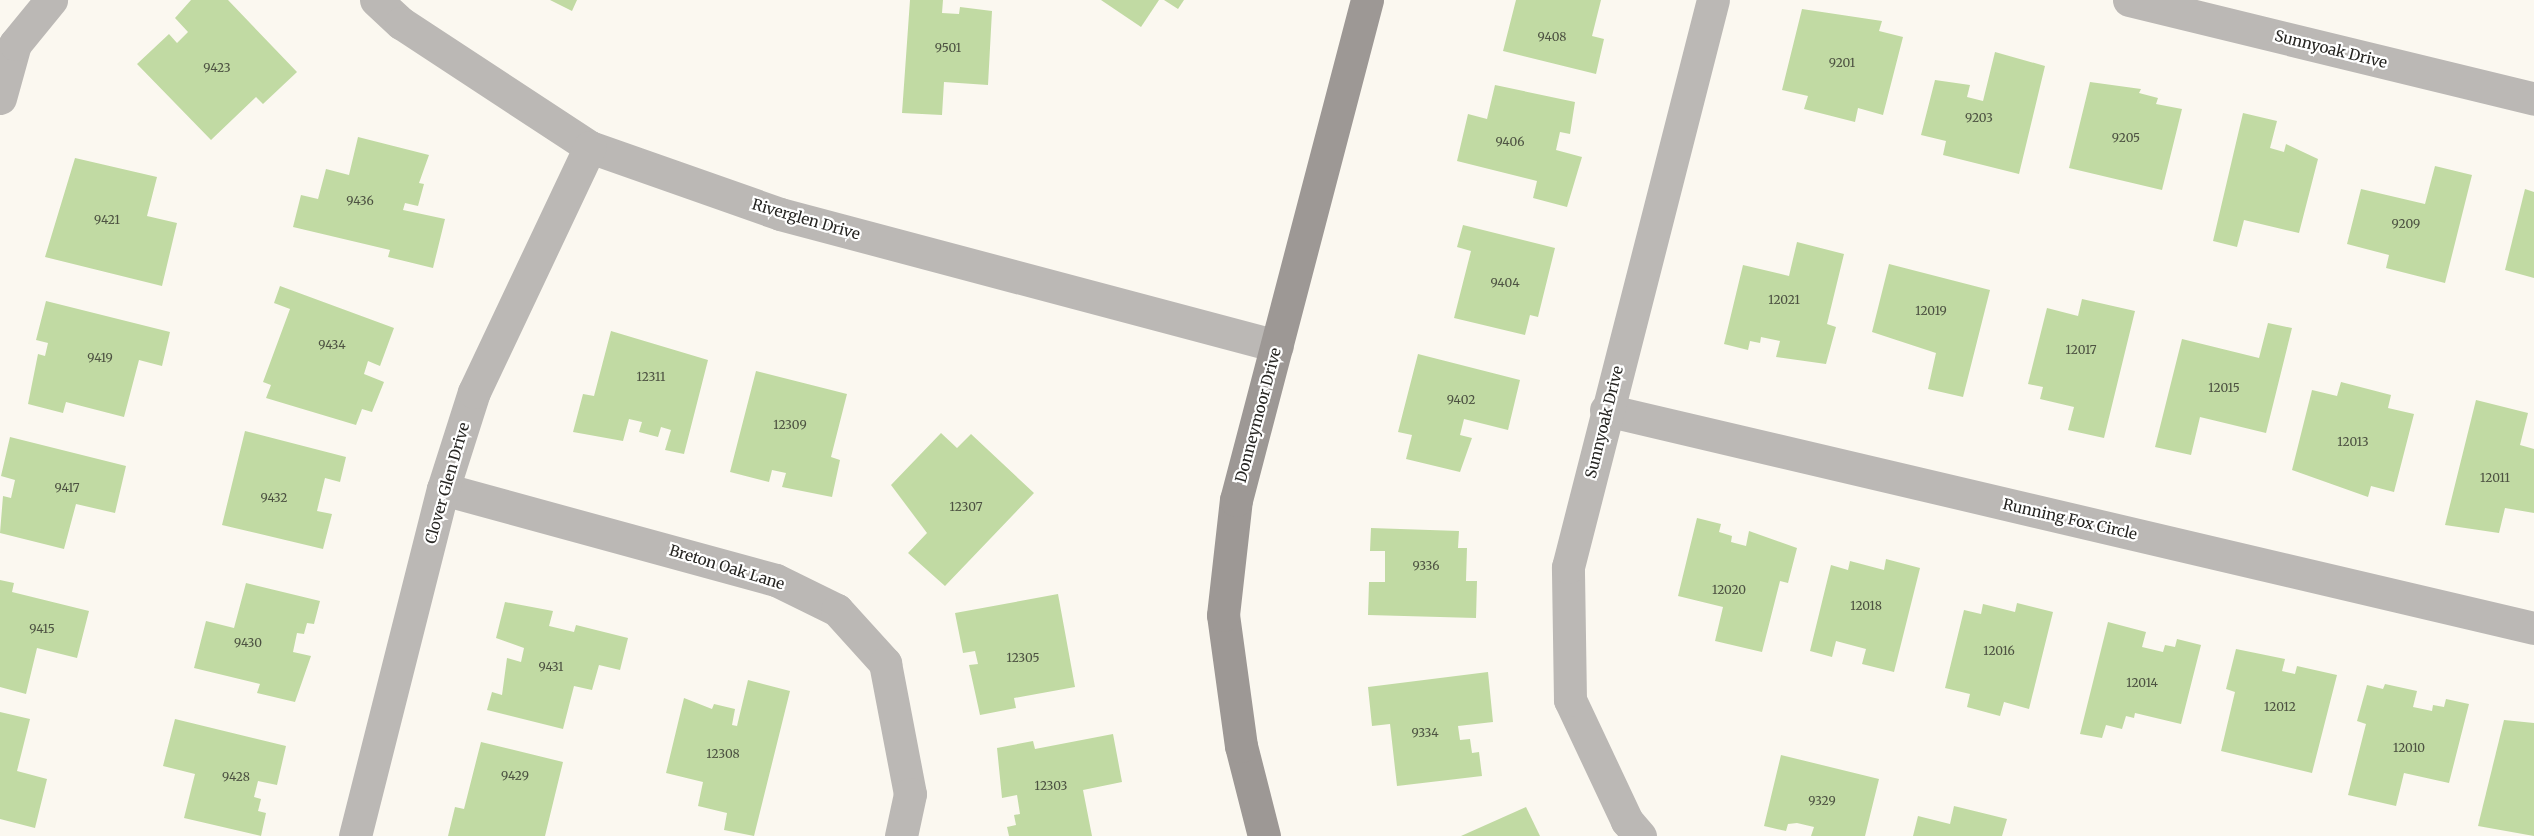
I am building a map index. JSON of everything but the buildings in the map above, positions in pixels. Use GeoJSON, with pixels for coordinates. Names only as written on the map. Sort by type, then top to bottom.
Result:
{"type":"FeatureCollection","features":[{"type":"Feature","properties":{"kind":"street"},"geometry":{"type":"LineString","coordinates":[[0,98],[15,44],[51,0]]}},
{"type":"Feature","properties":{"kind":"street","name":"Riverglen Drive"},"geometry":{"type":"LineString","coordinates":[[376,0],[401,23],[590,147],[780,214],[1277,346]]}},
{"type":"Feature","properties":{"kind":"street","name":"Donneymoor Drive"},"geometry":{"type":"LineString","coordinates":[[1264,836],[1241,746],[1223,615],[1236,500],[1367,0]]}},
{"type":"Feature","properties":{"kind":"street","name":"Sunnyoak Drive"},"geometry":{"type":"LineString","coordinates":[[1640,836],[1627,821],[1570,700],[1568,567],[1606,410],[1713,0]]}},
{"type":"Feature","properties":{"kind":"street","name":"Sunnyoak Drive"},"geometry":{"type":"LineString","coordinates":[[2129,0],[2534,99]]}},
{"type":"Feature","properties":{"kind":"street","name":"Clover Glen Drive"},"geometry":{"type":"LineString","coordinates":[[355,836],[443,489],[474,392],[590,147]]}},
{"type":"Feature","properties":{"kind":"street","name":"Running Fox Circle"},"geometry":{"type":"LineString","coordinates":[[1606,410],[2534,628]]}},
{"type":"Feature","properties":{"kind":"street","name":"Breton Oak Lane"},"geometry":{"type":"LineString","coordinates":[[443,489],[777,580],[837,610],[885,663],[910,794],[901,836]]}}]}
